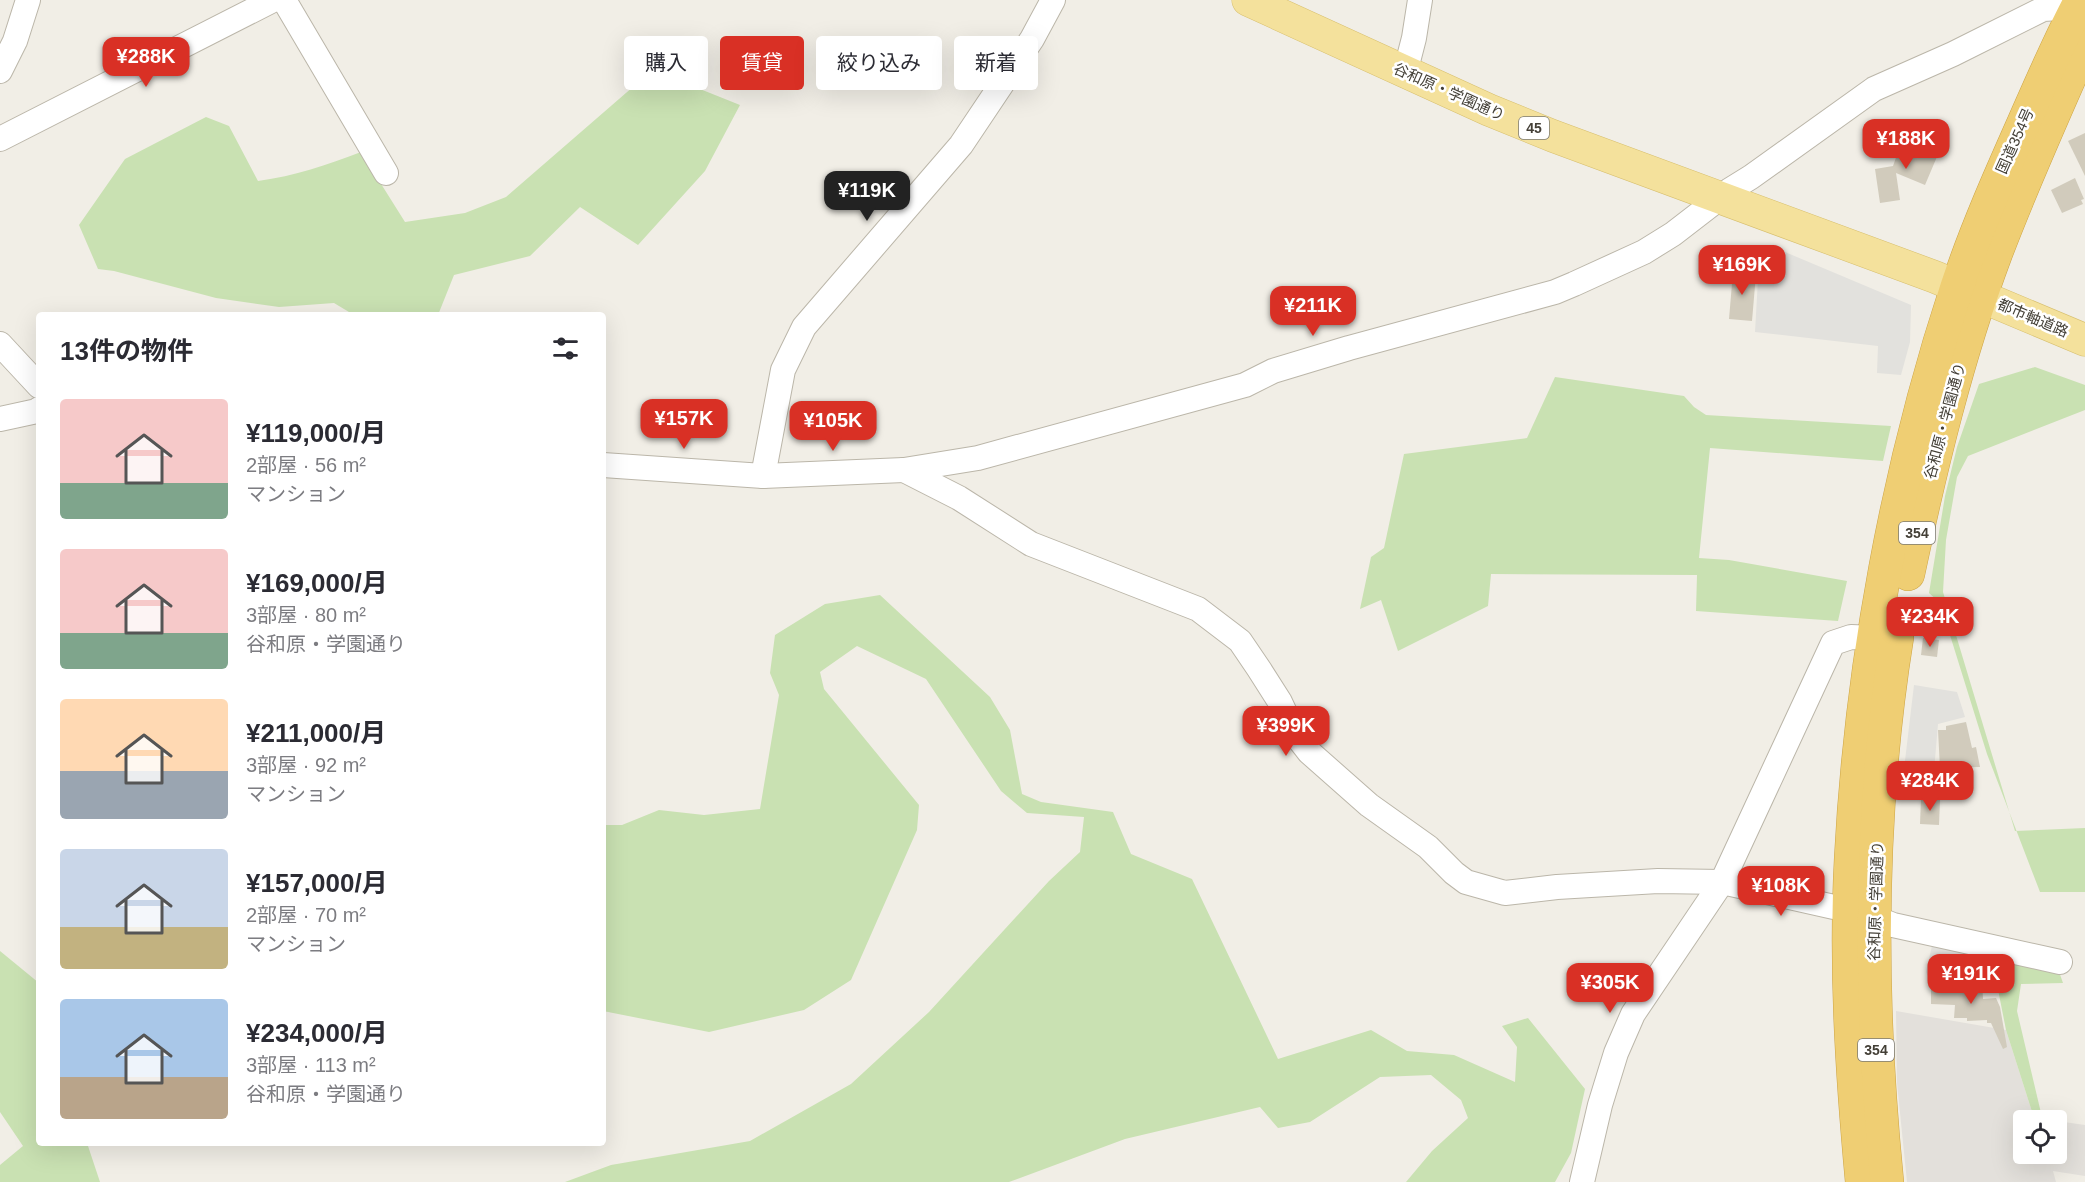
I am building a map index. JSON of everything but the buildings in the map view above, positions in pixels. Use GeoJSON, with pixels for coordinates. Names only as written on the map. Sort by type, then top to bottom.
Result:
{"type":"FeatureCollection","features":[{"type":"Feature","properties":{"kind":"highway","name":"国道354号"},"geometry":{"type":"LineString","coordinates":[[1969,292],[1989,201],[2078,7]]}},
{"type":"Feature","properties":{"kind":"highway","name":"国道354号"},"geometry":{"type":"LineString","coordinates":[[1969,292],[2013,212],[2052,116],[2085,44]]}},
{"type":"Feature","properties":{"kind":"highway","name":"谷和原・学園通り"},"geometry":{"type":"LineString","coordinates":[[1887,1182],[1861,914],[1857,775],[1874,638],[1906,474],[1923,402],[1969,292]]}},
{"type":"Feature","properties":{"kind":"highway","name":"谷和原・学園通り"},"geometry":{"type":"LineString","coordinates":[[1862,1182],[1853,1087],[1861,914],[1905,592],[1929,478],[1964,352],[1969,292]]}},
{"type":"Feature","properties":{"kind":"main road","name":"谷和原・学園通り"},"geometry":{"type":"LineString","coordinates":[[1248,0],[1405,73],[1553,135],[1839,240],[1969,292]]}},
{"type":"Feature","properties":{"kind":"main road","name":"都市軸道路"},"geometry":{"type":"LineString","coordinates":[[1969,292],[2085,340]]}},
{"type":"Feature","properties":{"kind":"street"},"geometry":{"type":"LineString","coordinates":[[0,71],[15,41],[28,0]]}},
{"type":"Feature","properties":{"kind":"street"},"geometry":{"type":"LineString","coordinates":[[0,139],[273,0]]}},
{"type":"Feature","properties":{"kind":"street"},"geometry":{"type":"LineString","coordinates":[[284,0],[387,173]]}},
{"type":"Feature","properties":{"kind":"street"},"geometry":{"type":"LineString","coordinates":[[763,476],[783,370],[804,327],[961,146],[1032,39],[1053,0]]}},
{"type":"Feature","properties":{"kind":"street"},"geometry":{"type":"LineString","coordinates":[[1405,73],[1420,0]]}},
{"type":"Feature","properties":{"kind":"street"},"geometry":{"type":"LineString","coordinates":[[606,465],[763,476],[904,470],[978,458],[1245,385],[1273,371],[1349,348],[1555,292],[1644,252],[1673,234],[1721,197],[1874,89],[1953,54],[2043,9],[2078,7]]}},
{"type":"Feature","properties":{"kind":"street"},"geometry":{"type":"LineString","coordinates":[[0,344],[36,383]]}},
{"type":"Feature","properties":{"kind":"street"},"geometry":{"type":"LineString","coordinates":[[0,418],[36,411]]}},
{"type":"Feature","properties":{"kind":"street"},"geometry":{"type":"LineString","coordinates":[[904,470],[960,498],[1031,544],[1198,609],[1240,641],[1280,702],[1295,734],[1309,752],[1370,805],[1428,847],[1466,882],[1505,893],[1557,886],[1658,881],[1722,882],[1861,914],[1893,925],[2060,962]]}},
{"type":"Feature","properties":{"kind":"street"},"geometry":{"type":"LineString","coordinates":[[1582,1182],[1600,1105],[1616,1053],[1633,1014],[1722,882],[1833,643],[1851,637],[1874,638]]}},
{"type":"Feature","properties":{"kind":"shaded area"},"geometry":{"type":"Polygon","coordinates":[[[1785,252],[1911,305],[1910,342],[1901,375],[1877,373],[1878,346],[1755,332],[1759,262],[1780,264],[1785,252]]]}},
{"type":"Feature","properties":{"kind":"shaded area"},"geometry":{"type":"Polygon","coordinates":[[[1914,685],[1957,692],[1965,717],[1938,724],[1934,771],[1904,769],[1914,685]]]}},
{"type":"Feature","properties":{"kind":"shaded area"},"geometry":{"type":"Polygon","coordinates":[[[1934,937],[1982,950],[1976,971],[1964,973],[1962,981],[1931,984],[1926,972],[1934,937]]]}},
{"type":"Feature","properties":{"kind":"shaded area"},"geometry":{"type":"Polygon","coordinates":[[[1896,1011],[2006,1030],[2031,1110],[2013,1110],[2013,1164],[2067,1164],[2067,1122],[2085,1125],[2085,1176],[2053,1171],[2056,1182],[1907,1182],[1897,1083],[1896,1011]]]}},
{"type":"Feature","properties":{"kind":"green space"},"geometry":{"type":"Polygon","coordinates":[[[629,90],[702,90],[740,105],[705,171],[638,245],[580,207],[530,256],[454,275],[439,312],[349,312],[334,303],[279,307],[216,298],[114,271],[98,269],[79,225],[125,159],[206,117],[229,126],[258,181],[311,170],[361,152],[405,222],[465,213],[506,197],[629,90]]]}},
{"type":"Feature","properties":{"kind":"green space"},"geometry":{"type":"Polygon","coordinates":[[[2035,367],[2085,385],[2085,410],[1968,456],[1957,477],[1946,540],[1943,592],[2009,812],[1987,754],[1940,603],[1929,593],[1945,496],[1957,447],[1979,384],[2035,367]]]}},
{"type":"Feature","properties":{"kind":"green space"},"geometry":{"type":"Polygon","coordinates":[[[1555,377],[1684,396],[1706,415],[1891,426],[1883,461],[1710,448],[1699,558],[1729,560],[1847,581],[1838,621],[1696,611],[1697,575],[1491,574],[1488,606],[1398,651],[1381,600],[1360,609],[1371,557],[1384,548],[1404,454],[1527,438],[1555,377]]]}},
{"type":"Feature","properties":{"kind":"green space"},"geometry":{"type":"Polygon","coordinates":[[[880,595],[990,697],[1010,730],[1022,794],[1041,802],[1113,812],[1131,854],[1192,879],[1278,1059],[1371,1030],[1407,1051],[1454,1055],[1515,1082],[1517,1047],[1502,1026],[1528,1018],[1585,1089],[1571,1153],[1555,1182],[1406,1182],[1432,1151],[1468,1118],[1461,1100],[1431,1075],[1380,1077],[1310,1122],[1278,1128],[1260,1107],[1125,1139],[1009,1182],[565,1182],[611,1165],[750,1141],[851,1084],[929,1012],[1049,881],[1080,852],[1084,817],[1027,813],[1001,791],[926,679],[857,646],[820,672],[824,689],[919,805],[917,830],[851,980],[804,1010],[709,1032],[606,1012],[606,825],[622,825],[659,810],[704,815],[760,809],[779,695],[770,673],[775,635],[825,604],[880,595]]]}},
{"type":"Feature","properties":{"kind":"green space"},"geometry":{"type":"Polygon","coordinates":[[[2085,828],[2085,892],[2040,892],[2017,831],[2085,828]]]}},
{"type":"Feature","properties":{"kind":"green space"},"geometry":{"type":"Polygon","coordinates":[[[0,951],[36,981],[36,1146],[88,1146],[100,1182],[0,1182],[0,1165],[23,1146],[0,1112],[0,951]]]}},
{"type":"Feature","properties":{"kind":"green space"},"geometry":{"type":"Polygon","coordinates":[[[1991,954],[2057,966],[2063,983],[2021,984],[2017,1011],[2040,1110],[2031,1110],[2006,1030],[1991,954]]]}}]}
